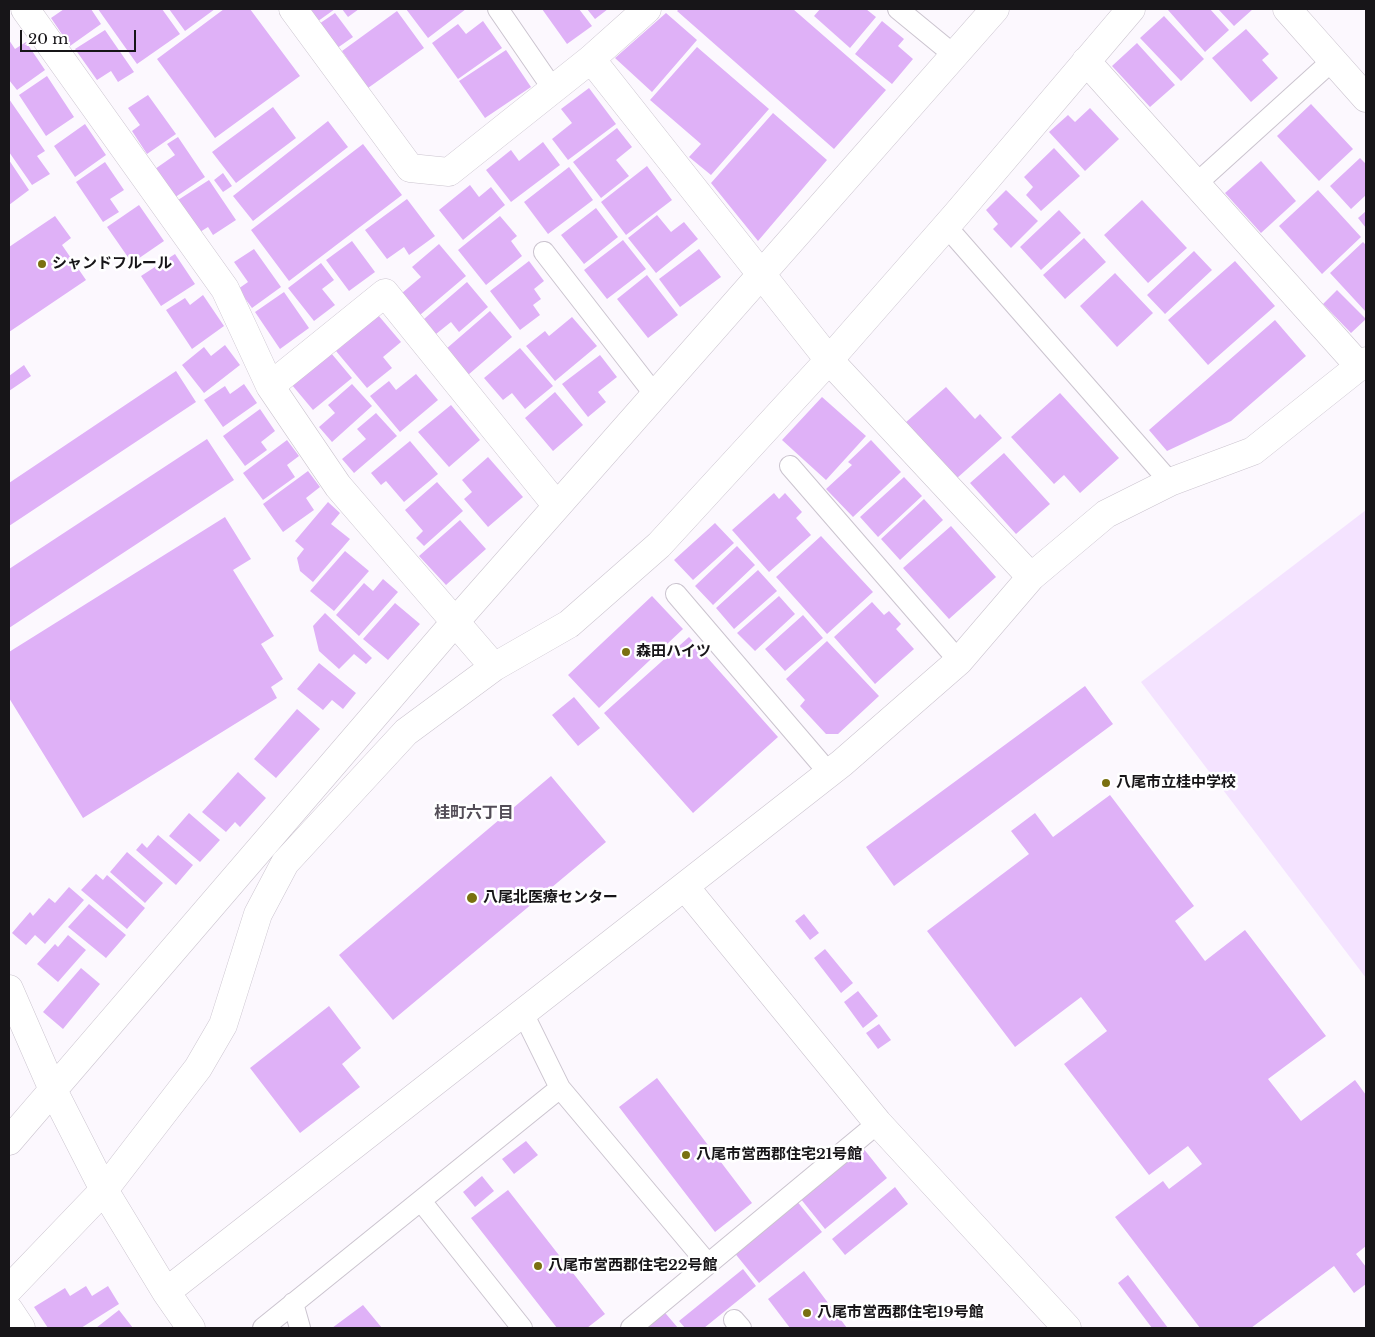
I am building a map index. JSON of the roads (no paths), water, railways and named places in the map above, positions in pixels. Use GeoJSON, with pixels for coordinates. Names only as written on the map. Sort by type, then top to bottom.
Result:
{"type":"FeatureCollection","features":[{"type":"Feature","properties":{"kind":"street"},"geometry":{"type":"LineString","coordinates":[[25,9],[225,289],[270,386],[338,486],[494,667]]}},
{"type":"Feature","properties":{"kind":"street"},"geometry":{"type":"LineString","coordinates":[[293,9],[410,168],[448,172],[591,60],[647,9]]}},
{"type":"Feature","properties":{"kind":"street"},"geometry":{"type":"LineString","coordinates":[[9,1140],[455,622],[995,9]]}},
{"type":"Feature","properties":{"kind":"street"},"geometry":{"type":"LineString","coordinates":[[9,1288],[104,1190],[198,1068],[223,1025],[258,914],[284,863],[406,732],[494,667],[569,624],[659,545],[829,360],[1132,9]]}},
{"type":"Feature","properties":{"kind":"street"},"geometry":{"type":"LineString","coordinates":[[1288,9],[1366,98]]}},
{"type":"Feature","properties":{"kind":"street"},"geometry":{"type":"LineString","coordinates":[[591,60],[829,360],[1032,577]]}},
{"type":"Feature","properties":{"kind":"street"},"geometry":{"type":"LineString","coordinates":[[166,1292],[829,773],[959,661],[1032,577],[1106,514],[1170,482],[1253,451],[1363,364],[1196,184],[1086,61]]}},
{"type":"Feature","properties":{"kind":"street"},"geometry":{"type":"LineString","coordinates":[[270,386],[385,293],[557,506]]}},
{"type":"Feature","properties":{"kind":"street"},"geometry":{"type":"LineString","coordinates":[[685,887],[878,1123],[1067,1328]]}},
{"type":"Feature","properties":{"kind":"street"},"geometry":{"type":"LineString","coordinates":[[9,989],[53,1090],[104,1190],[166,1292],[191,1328]]}},
{"type":"Feature","properties":{"kind":"street"},"geometry":{"type":"LineString","coordinates":[[9,1310],[21,1328]]}},
{"type":"Feature","properties":{"kind":"lane"},"geometry":{"type":"LineString","coordinates":[[898,9],[954,55]]}},
{"type":"Feature","properties":{"kind":"lane"},"geometry":{"type":"LineString","coordinates":[[501,10],[553,90]]}},
{"type":"Feature","properties":{"kind":"lane"},"geometry":{"type":"LineString","coordinates":[[1196,184],[1333,60]]}},
{"type":"Feature","properties":{"kind":"lane"},"geometry":{"type":"LineString","coordinates":[[946,226],[1170,482]]}},
{"type":"Feature","properties":{"kind":"lane"},"geometry":{"type":"LineString","coordinates":[[544,252],[655,395]]}},
{"type":"Feature","properties":{"kind":"lane"},"geometry":{"type":"LineString","coordinates":[[790,466],[959,661]]}},
{"type":"Feature","properties":{"kind":"lane"},"geometry":{"type":"LineString","coordinates":[[676,594],[829,773]]}},
{"type":"Feature","properties":{"kind":"lane"},"geometry":{"type":"LineString","coordinates":[[523,1013],[560,1088],[708,1264]]}},
{"type":"Feature","properties":{"kind":"lane"},"geometry":{"type":"LineString","coordinates":[[263,1328],[560,1088]]}},
{"type":"Feature","properties":{"kind":"lane"},"geometry":{"type":"LineString","coordinates":[[631,1328],[878,1123]]}},
{"type":"Feature","properties":{"kind":"lane"},"geometry":{"type":"LineString","coordinates":[[421,1201],[522,1328]]}},
{"type":"Feature","properties":{"kind":"lane"},"geometry":{"type":"LineString","coordinates":[[293,1303],[300,1328]]}},
{"type":"Feature","properties":{"kind":"place","name":"シャンドフルール"},"geometry":{"type":"Point","coordinates":[42,264]}},
{"type":"Feature","properties":{"kind":"place","name":"森田ハイツ"},"geometry":{"type":"Point","coordinates":[626,652]}},
{"type":"Feature","properties":{"kind":"place","name":"八尾市立桂中学校"},"geometry":{"type":"Point","coordinates":[1106,783]}},
{"type":"Feature","properties":{"kind":"place","name":"八尾北医療センター"},"geometry":{"type":"Point","coordinates":[472,898]}},
{"type":"Feature","properties":{"kind":"place","name":"八尾市営西郡住宅21号館"},"geometry":{"type":"Point","coordinates":[686,1155]}},
{"type":"Feature","properties":{"kind":"place","name":"八尾市営西郡住宅22号館"},"geometry":{"type":"Point","coordinates":[538,1266]}},
{"type":"Feature","properties":{"kind":"place","name":"八尾市営西郡住宅19号館"},"geometry":{"type":"Point","coordinates":[807,1313]}},
{"type":"Feature","properties":{"kind":"district","name":"桂町六丁目"},"geometry":{"type":"Point","coordinates":[474,813]}}]}
